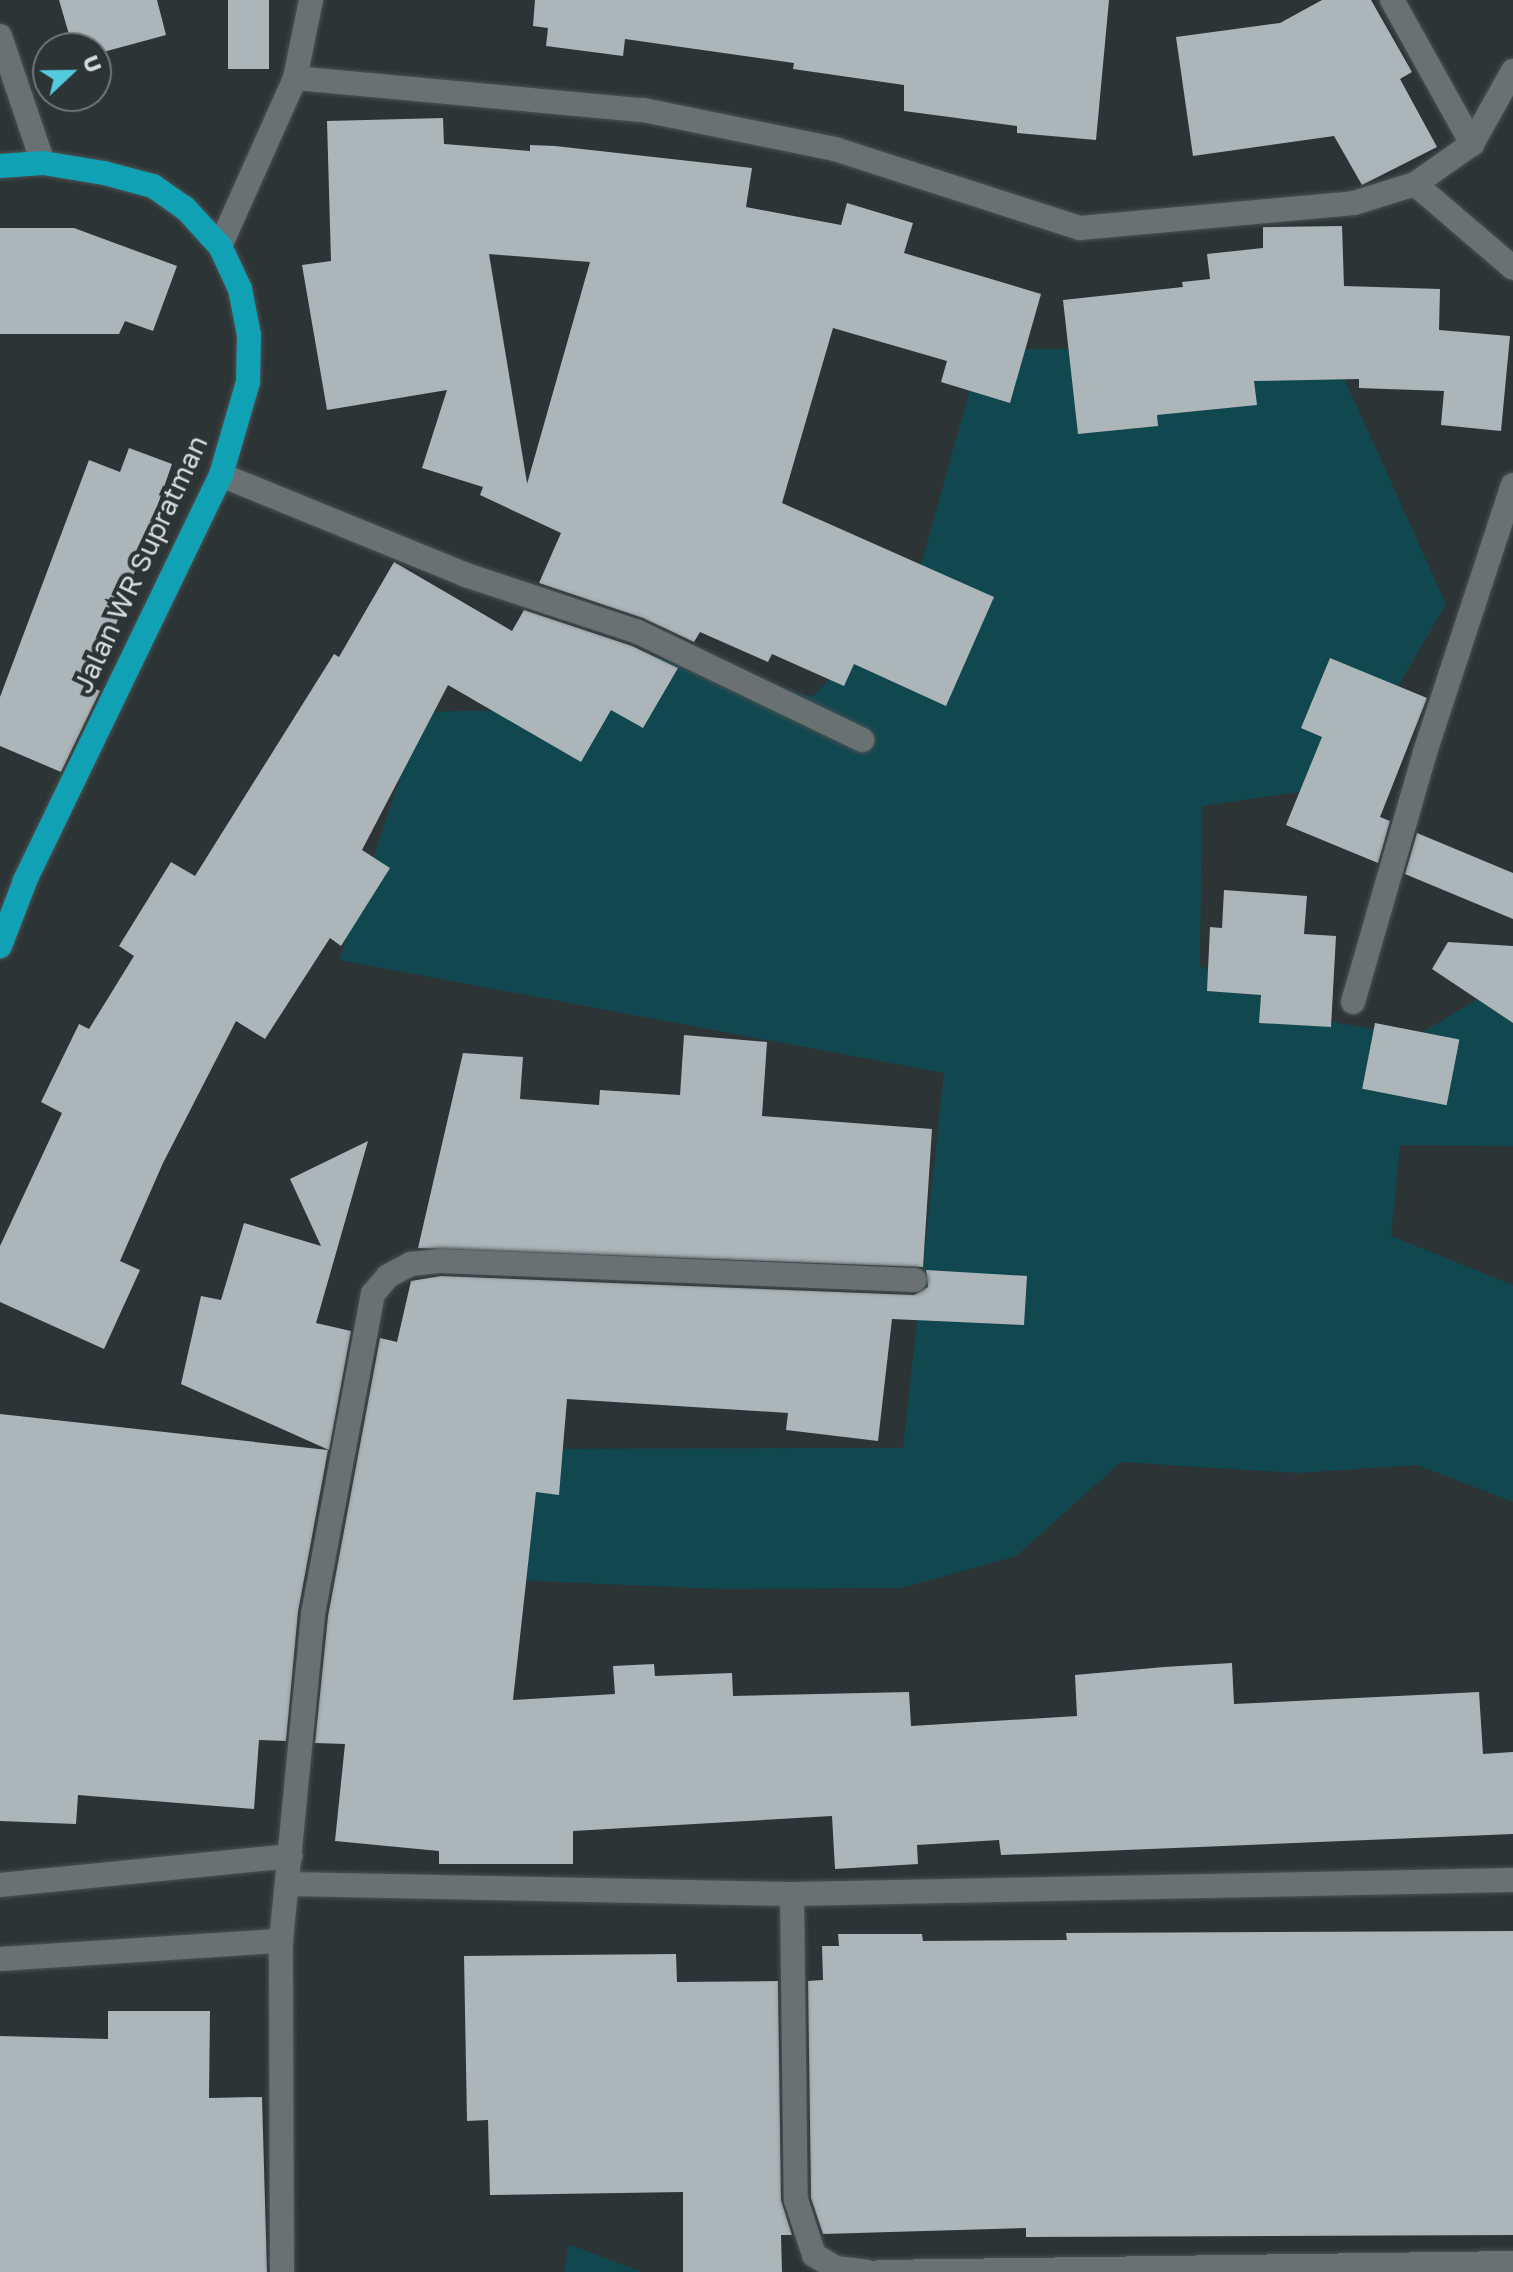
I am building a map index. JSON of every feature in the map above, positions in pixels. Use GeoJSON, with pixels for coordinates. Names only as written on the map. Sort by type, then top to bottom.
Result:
{"type":"FeatureCollection","features":[{"type":"Feature","properties":{"kind":"highway","name":"Jalan WR Supratman"},"geometry":{"type":"LineString","coordinates":[[0,166],[43,163],[153,186],[185,208],[220,246],[240,289],[249,335],[248,382],[221,475],[25,881],[0,946]]}},
{"type":"Feature","properties":{"kind":"street"},"geometry":{"type":"LineString","coordinates":[[220,246],[295,78],[311,0]]}},
{"type":"Feature","properties":{"kind":"street"},"geometry":{"type":"LineString","coordinates":[[1392,0],[1472,144]]}},
{"type":"Feature","properties":{"kind":"street"},"geometry":{"type":"LineString","coordinates":[[0,36],[43,163]]}},
{"type":"Feature","properties":{"kind":"street"},"geometry":{"type":"LineString","coordinates":[[295,78],[643,110],[835,149],[1080,228],[1354,203],[1415,184],[1472,144],[1513,71]]}},
{"type":"Feature","properties":{"kind":"street"},"geometry":{"type":"LineString","coordinates":[[1415,184],[1513,268]]}},
{"type":"Feature","properties":{"kind":"street"},"geometry":{"type":"LineString","coordinates":[[221,475],[466,575],[638,632],[862,740]]}},
{"type":"Feature","properties":{"kind":"street"},"geometry":{"type":"LineString","coordinates":[[1353,1002],[1425,752],[1513,485]]}},
{"type":"Feature","properties":{"kind":"street"},"geometry":{"type":"LineString","coordinates":[[282,2272],[281,1941],[289,1884],[313,1614],[373,1294],[388,1276],[411,1264],[441,1261],[915,1280]]}},
{"type":"Feature","properties":{"kind":"street"},"geometry":{"type":"LineString","coordinates":[[0,1885],[291,1856]]}},
{"type":"Feature","properties":{"kind":"street"},"geometry":{"type":"LineString","coordinates":[[289,1884],[792,1894],[1513,1880]]}},
{"type":"Feature","properties":{"kind":"street"},"geometry":{"type":"LineString","coordinates":[[792,1894],[796,2200],[814,2255],[836,2268],[867,2272]]}},
{"type":"Feature","properties":{"kind":"street"},"geometry":{"type":"LineString","coordinates":[[0,1959],[281,1941]]}},
{"type":"Feature","properties":{"kind":"street"},"geometry":{"type":"LineString","coordinates":[[879,2272],[1513,2263]]}},
{"type":"Feature","properties":{"kind":"shaded area"},"geometry":{"type":"Polygon","coordinates":[[[981,349],[1184,349],[1341,371],[1446,604],[1340,786],[1202,806],[1200,966],[1308,1018],[1416,1036],[1513,978],[1513,1146],[1400,1145],[1391,1236],[1513,1285],[1513,1502],[1417,1465],[1298,1473],[1121,1462],[1016,1556],[902,1588],[721,1589],[471,1578],[511,1449],[903,1448],[944,1073],[339,960],[422,712],[553,709],[672,651],[812,697],[913,594],[981,349]]]}},
{"type":"Feature","properties":{"kind":"shaded area"},"geometry":{"type":"Polygon","coordinates":[[[568,2244],[642,2272],[564,2272],[568,2244]]]}},
{"type":"Feature","properties":{"kind":"building"},"geometry":{"type":"Polygon","coordinates":[[[59,0],[157,0],[166,35],[112,50],[112,32],[68,32],[59,0]]]}},
{"type":"Feature","properties":{"kind":"building"},"geometry":{"type":"Polygon","coordinates":[[[228,0],[269,0],[269,69],[228,69],[228,0]]]}},
{"type":"Feature","properties":{"kind":"building"},"geometry":{"type":"Polygon","coordinates":[[[535,0],[1109,0],[1096,140],[1017,133],[1017,126],[904,111],[904,85],[793,69],[794,63],[625,39],[623,56],[546,46],[548,28],[533,26],[535,0]]]}},
{"type":"Feature","properties":{"kind":"building"},"geometry":{"type":"Polygon","coordinates":[[[1322,0],[1371,0],[1412,72],[1400,79],[1437,147],[1362,185],[1334,136],[1193,156],[1176,37],[1280,23],[1322,0]]]}},
{"type":"Feature","properties":{"kind":"building"},"geometry":{"type":"Polygon","coordinates":[[[443,118],[444,144],[530,151],[530,145],[555,146],[752,168],[746,207],[841,225],[847,203],[913,223],[904,253],[1041,294],[1010,403],[941,382],[947,361],[833,328],[782,503],[994,597],[946,706],[854,664],[844,686],[772,654],[768,662],[700,632],[694,642],[643,618],[539,583],[561,533],[480,495],[483,487],[422,468],[447,390],[327,410],[302,265],[331,261],[327,121],[443,118]],[[489,254],[527,484],[590,262],[489,254]]]}},
{"type":"Feature","properties":{"kind":"building"},"geometry":{"type":"Polygon","coordinates":[[[1342,226],[1344,286],[1440,289],[1439,330],[1510,336],[1501,431],[1441,425],[1444,391],[1359,388],[1359,379],[1254,381],[1257,405],[1157,415],[1158,426],[1078,434],[1063,300],[1183,287],[1182,282],[1210,279],[1207,254],[1263,248],[1263,227],[1342,226]]]}},
{"type":"Feature","properties":{"kind":"building"},"geometry":{"type":"Polygon","coordinates":[[[0,228],[74,228],[177,266],[153,331],[125,321],[119,334],[0,334],[0,228]]]}},
{"type":"Feature","properties":{"kind":"building"},"geometry":{"type":"Polygon","coordinates":[[[129,448],[172,464],[94,688],[100,691],[61,772],[0,746],[0,697],[89,460],[120,472],[129,448]]]}},
{"type":"Feature","properties":{"kind":"building"},"geometry":{"type":"Polygon","coordinates":[[[394,562],[512,631],[524,610],[632,646],[678,668],[643,728],[611,710],[581,762],[448,685],[362,850],[390,868],[341,946],[330,938],[265,1039],[236,1021],[163,1163],[120,1261],[140,1270],[104,1349],[0,1302],[0,1246],[62,1113],[41,1102],[79,1024],[89,1029],[134,956],[119,946],[171,862],[195,876],[334,654],[339,657],[394,562]]]}},
{"type":"Feature","properties":{"kind":"building"},"geometry":{"type":"Polygon","coordinates":[[[1330,658],[1427,698],[1380,817],[1390,821],[1378,863],[1286,825],[1322,737],[1301,728],[1330,658]]]}},
{"type":"Feature","properties":{"kind":"building"},"geometry":{"type":"Polygon","coordinates":[[[1417,833],[1513,873],[1513,919],[1405,874],[1417,833]]]}},
{"type":"Feature","properties":{"kind":"building"},"geometry":{"type":"Polygon","coordinates":[[[1224,890],[1307,896],[1304,934],[1336,936],[1331,1027],[1259,1023],[1261,995],[1207,991],[1210,927],[1222,928],[1224,890]]]}},
{"type":"Feature","properties":{"kind":"building"},"geometry":{"type":"Polygon","coordinates":[[[1448,942],[1513,946],[1513,1023],[1432,969],[1448,942]]]}},
{"type":"Feature","properties":{"kind":"building"},"geometry":{"type":"Polygon","coordinates":[[[1375,1023],[1459,1039],[1447,1105],[1362,1089],[1375,1023]]]}},
{"type":"Feature","properties":{"kind":"building"},"geometry":{"type":"Polygon","coordinates":[[[684,1035],[767,1042],[762,1116],[932,1129],[923,1267],[418,1248],[463,1053],[523,1057],[520,1099],[599,1105],[600,1090],[680,1095],[684,1035]]]}},
{"type":"Feature","properties":{"kind":"building"},"geometry":{"type":"Polygon","coordinates":[[[368,1141],[316,1323],[351,1331],[329,1450],[181,1384],[201,1296],[221,1300],[244,1223],[321,1246],[290,1179],[368,1141]]]}},
{"type":"Feature","properties":{"kind":"building"},"geometry":{"type":"Polygon","coordinates":[[[926,1270],[1027,1276],[1024,1325],[892,1319],[878,1441],[786,1430],[788,1413],[567,1399],[559,1495],[536,1492],[513,1700],[615,1694],[613,1666],[654,1664],[655,1676],[732,1673],[733,1696],[909,1692],[911,1726],[1077,1716],[1075,1675],[1164,1667],[1232,1663],[1234,1704],[1479,1692],[1483,1754],[1513,1752],[1513,1834],[1001,1855],[999,1840],[917,1845],[918,1864],[835,1869],[832,1816],[573,1831],[573,1864],[439,1864],[439,1851],[335,1841],[345,1744],[315,1743],[328,1616],[380,1338],[397,1342],[411,1281],[441,1276],[914,1295],[928,1287],[926,1270]]]}},
{"type":"Feature","properties":{"kind":"building"},"geometry":{"type":"Polygon","coordinates":[[[0,1414],[328,1450],[298,1612],[286,1741],[259,1740],[254,1809],[78,1795],[76,1824],[0,1821],[0,1414]]]}},
{"type":"Feature","properties":{"kind":"building"},"geometry":{"type":"Polygon","coordinates":[[[1513,1931],[1513,2235],[1026,2237],[1026,2228],[823,2234],[811,2198],[808,1981],[823,1980],[822,1946],[839,1946],[838,1934],[922,1934],[923,1941],[1067,1940],[1066,1933],[1513,1931]]]}},
{"type":"Feature","properties":{"kind":"building"},"geometry":{"type":"Polygon","coordinates":[[[676,1954],[677,1982],[778,1981],[781,2200],[792,2235],[781,2235],[782,2272],[683,2272],[683,2192],[490,2195],[488,2120],[467,2121],[464,1956],[676,1954]]]}},
{"type":"Feature","properties":{"kind":"building"},"geometry":{"type":"Polygon","coordinates":[[[108,2011],[210,2011],[209,2098],[262,2097],[267,2272],[0,2272],[0,2036],[108,2039],[108,2011]]]}}]}
